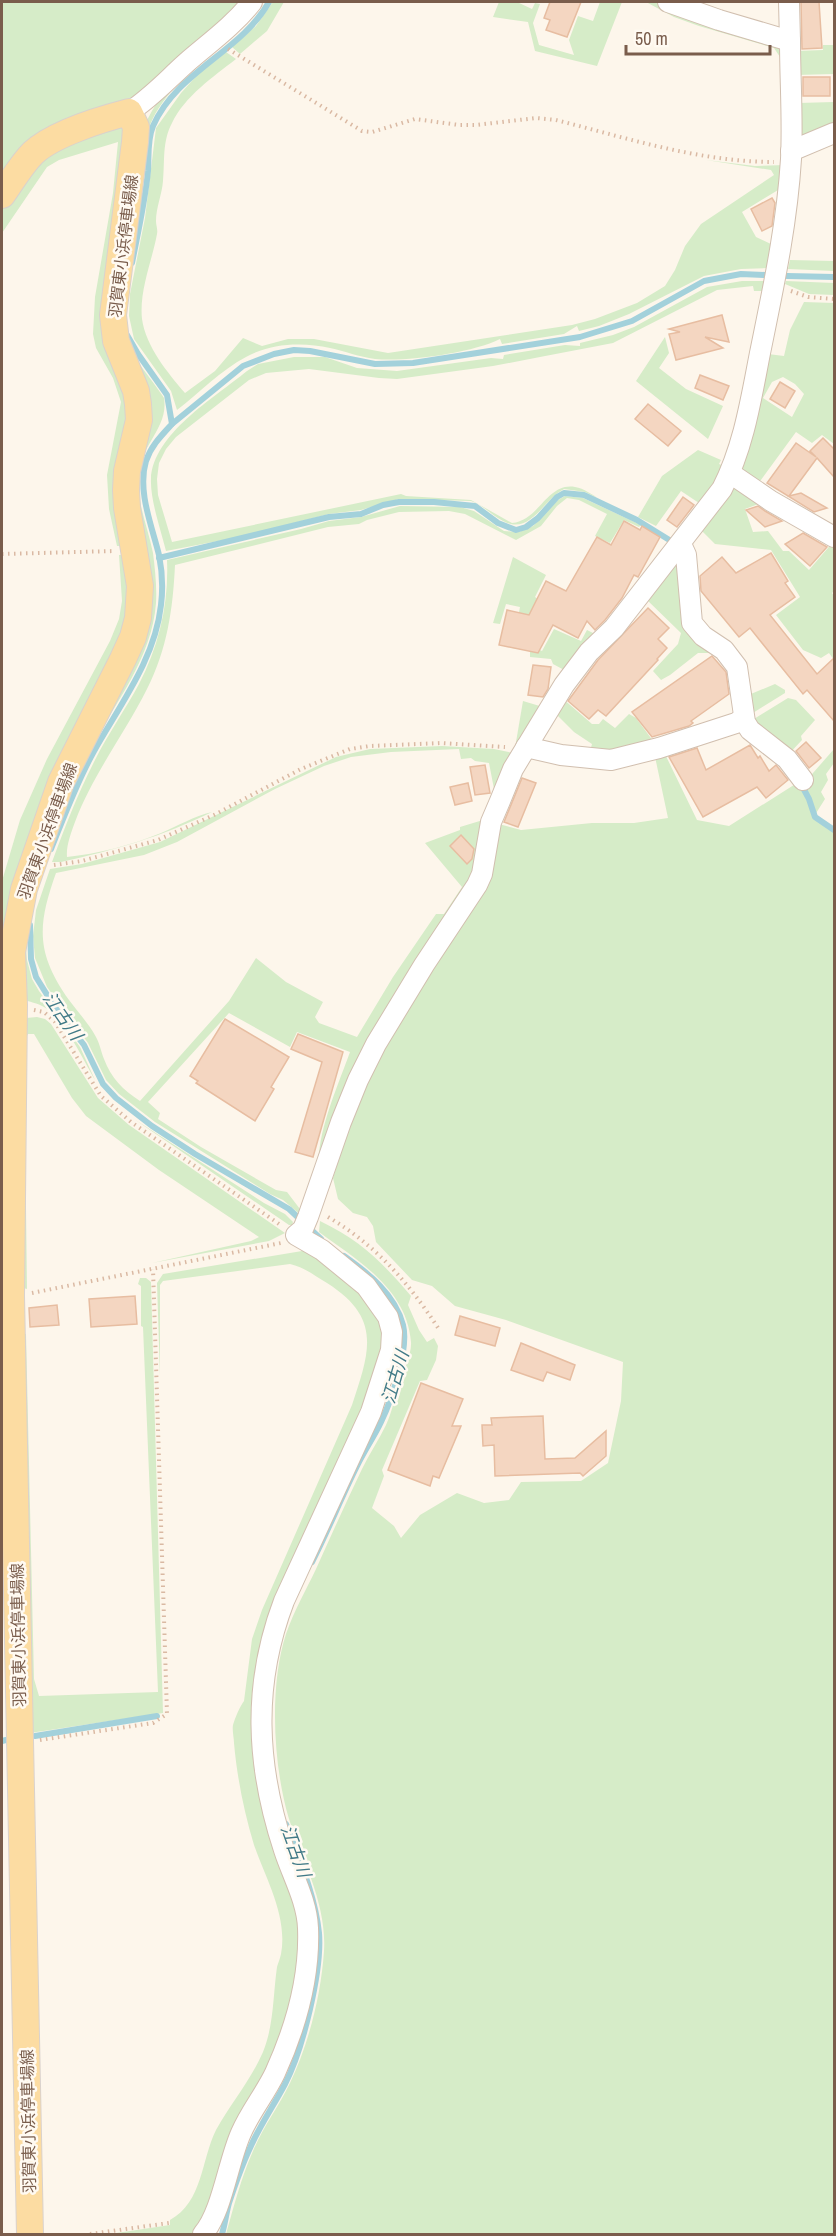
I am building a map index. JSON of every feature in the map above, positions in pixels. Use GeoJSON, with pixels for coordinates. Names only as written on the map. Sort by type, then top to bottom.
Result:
{"type":"FeatureCollection","features":[{"type":"Feature","properties":{"kind":"main road"},"geometry":{"type":"LineString","coordinates":[[2,195],[34,152],[49,142],[99,120],[129,112]]}},
{"type":"Feature","properties":{"kind":"main road","name":"羽賀東小浜停車場線"},"geometry":{"type":"LineString","coordinates":[[30,2235],[11,1296],[14,1005],[12,952],[27,879],[62,782],[133,637],[138,618],[140,586],[126,490],[127,471],[139,420],[138,404],[136,391],[116,341],[113,315],[135,142],[136,127],[129,112]]}},
{"type":"Feature","properties":{"kind":"street"},"geometry":{"type":"LineString","coordinates":[[129,112],[155,94],[231,26],[252,2]]}},
{"type":"Feature","properties":{"kind":"street"},"geometry":{"type":"LineString","coordinates":[[668,2],[790,41]]}},
{"type":"Feature","properties":{"kind":"street"},"geometry":{"type":"LineString","coordinates":[[203,2235],[215,2213],[234,2149],[274,2075],[290,2036],[305,1974],[308,1926],[302,1899],[274,1816],[260,1738],[264,1674],[272,1632],[371,1412],[391,1350],[392,1332],[388,1317],[366,1286],[322,1250],[304,1222],[341,1122],[376,1044],[424,965],[477,885],[482,874],[491,822],[513,769],[577,666],[614,628],[681,544],[722,489],[730,473],[743,434],[782,236],[791,155],[789,2]]}},
{"type":"Feature","properties":{"kind":"street"},"geometry":{"type":"LineString","coordinates":[[791,155],[834,133]]}},
{"type":"Feature","properties":{"kind":"street"},"geometry":{"type":"LineString","coordinates":[[730,473],[771,501],[834,537]]}},
{"type":"Feature","properties":{"kind":"street"},"geometry":{"type":"LineString","coordinates":[[681,544],[686,555],[692,623],[703,636],[724,650],[737,667],[744,718],[750,730],[787,759],[803,780]]}},
{"type":"Feature","properties":{"kind":"street"},"geometry":{"type":"LineString","coordinates":[[526,747],[561,755],[610,760],[659,748],[716,730],[744,718]]}},
{"type":"Feature","properties":{"kind":"path"},"geometry":{"type":"LineString","coordinates":[[228,50],[362,131],[372,132],[416,119],[447,124],[476,125],[536,118],[556,120],[706,157],[781,162],[791,155]]}},
{"type":"Feature","properties":{"kind":"path"},"geometry":{"type":"LineString","coordinates":[[773,284],[808,297],[834,299]]}},
{"type":"Feature","properties":{"kind":"path"},"geometry":{"type":"LineString","coordinates":[[2,554],[135,550]]}},
{"type":"Feature","properties":{"kind":"path"},"geometry":{"type":"LineString","coordinates":[[52,865],[82,861],[158,840],[301,770],[350,749],[441,743],[494,745],[518,749],[526,747]]}},
{"type":"Feature","properties":{"kind":"path"},"geometry":{"type":"LineString","coordinates":[[14,1005],[44,1012],[55,1022],[101,1096],[131,1122],[304,1222],[351,1230],[384,1259],[418,1297],[440,1331]]}},
{"type":"Feature","properties":{"kind":"path"},"geometry":{"type":"LineString","coordinates":[[11,1296],[273,1246],[304,1222]]}},
{"type":"Feature","properties":{"kind":"path"},"geometry":{"type":"LineString","coordinates":[[20,1745],[153,1724],[167,1714],[153,1269]]}},
{"type":"Feature","properties":{"kind":"path"},"geometry":{"type":"LineString","coordinates":[[90,2235],[169,2223]]}},
{"type":"Feature","properties":{"kind":"green space"},"geometry":{"type":"Polygon","coordinates":[[[2,2],[246,2],[162,78],[2,188],[2,2]]]}},
{"type":"Feature","properties":{"kind":"green space"},"geometry":{"type":"Polygon","coordinates":[[[273,2],[284,2],[267,31],[240,54],[232,47],[256,26],[273,2]]]}},
{"type":"Feature","properties":{"kind":"green space"},"geometry":{"type":"Polygon","coordinates":[[[499,2],[517,2],[532,9],[535,3],[540,4],[533,23],[539,45],[574,55],[569,40],[578,16],[593,21],[600,2],[622,2],[597,66],[535,51],[528,22],[493,17],[499,2]]]}},
{"type":"Feature","properties":{"kind":"green space"},"geometry":{"type":"Polygon","coordinates":[[[646,2],[657,2],[675,11],[775,43],[782,52],[782,60],[774,48],[699,26],[674,17],[646,2]]]}},
{"type":"Feature","properties":{"kind":"green space"},"geometry":{"type":"Polygon","coordinates":[[[215,45],[219,47],[189,73],[163,102],[148,131],[136,228],[121,302],[122,328],[129,346],[164,398],[162,419],[143,456],[138,477],[141,506],[153,553],[156,603],[153,623],[148,643],[131,680],[76,777],[43,859],[40,857],[66,784],[126,662],[143,619],[146,585],[131,489],[134,458],[144,420],[144,403],[141,390],[125,353],[117,315],[140,140],[145,125],[160,99],[191,65],[215,45]]]}},
{"type":"Feature","properties":{"kind":"green space"},"geometry":{"type":"Polygon","coordinates":[[[823,45],[834,45],[834,74],[796,75],[796,51],[823,50],[823,45]]]}},
{"type":"Feature","properties":{"kind":"green space"},"geometry":{"type":"Polygon","coordinates":[[[226,52],[236,59],[184,104],[169,130],[165,144],[162,186],[156,216],[157,234],[142,298],[142,319],[148,340],[159,359],[185,393],[215,371],[243,338],[262,346],[288,339],[314,339],[388,353],[572,325],[637,303],[665,286],[685,246],[701,224],[774,175],[771,170],[706,160],[755,166],[785,165],[783,187],[742,212],[756,237],[773,245],[768,268],[741,269],[704,276],[629,314],[599,326],[579,331],[577,326],[564,334],[502,344],[500,339],[473,348],[439,355],[388,360],[309,345],[276,346],[256,352],[228,368],[177,410],[171,391],[134,339],[129,316],[130,294],[145,218],[156,128],[181,93],[199,73],[226,52]]]}},
{"type":"Feature","properties":{"kind":"green space"},"geometry":{"type":"Polygon","coordinates":[[[834,102],[834,127],[799,137],[798,103],[834,102]]]}},
{"type":"Feature","properties":{"kind":"green space"},"geometry":{"type":"Polygon","coordinates":[[[109,124],[124,127],[111,287],[126,379],[129,546],[117,546],[109,509],[107,475],[121,402],[113,378],[96,348],[93,334],[95,297],[113,193],[118,142],[59,160],[47,167],[2,233],[2,202],[36,156],[109,124]]]}},
{"type":"Feature","properties":{"kind":"green space"},"geometry":{"type":"Polygon","coordinates":[[[790,260],[834,261],[834,271],[788,269],[790,260]]]}},
{"type":"Feature","properties":{"kind":"green space"},"geometry":{"type":"Polygon","coordinates":[[[742,281],[765,281],[763,291],[754,291],[753,286],[717,290],[613,343],[493,366],[397,379],[309,369],[266,373],[249,380],[176,437],[166,449],[159,463],[157,479],[158,495],[172,542],[401,494],[471,500],[512,523],[529,516],[557,490],[565,487],[582,489],[600,499],[585,492],[564,489],[529,520],[521,524],[513,524],[499,519],[471,501],[399,499],[361,510],[329,514],[239,537],[166,551],[152,496],[151,479],[154,463],[162,447],[187,418],[258,364],[294,357],[325,357],[357,368],[397,371],[491,358],[503,359],[504,355],[565,345],[580,346],[580,343],[634,327],[707,287],[742,281]]]}},
{"type":"Feature","properties":{"kind":"green space"},"geometry":{"type":"Polygon","coordinates":[[[786,281],[834,283],[834,295],[809,294],[785,284],[786,281]]]}},
{"type":"Feature","properties":{"kind":"green space"},"geometry":{"type":"Polygon","coordinates":[[[804,302],[834,303],[834,444],[822,435],[812,443],[796,432],[758,484],[737,471],[768,354],[784,356],[790,330],[804,302]],[[783,377],[772,382],[763,398],[792,417],[804,394],[795,384],[783,377]]]}},
{"type":"Feature","properties":{"kind":"green space"},"geometry":{"type":"Polygon","coordinates":[[[665,337],[669,353],[659,368],[686,389],[723,406],[708,439],[636,381],[665,337]]]}},
{"type":"Feature","properties":{"kind":"green space"},"geometry":{"type":"Polygon","coordinates":[[[698,450],[721,460],[719,464],[726,467],[702,505],[681,491],[656,526],[638,517],[662,476],[698,450]]]}},
{"type":"Feature","properties":{"kind":"green space"},"geometry":{"type":"Polygon","coordinates":[[[736,486],[761,503],[745,509],[753,532],[768,531],[783,551],[789,551],[809,570],[834,541],[834,591],[832,593],[834,596],[834,660],[829,653],[821,658],[803,650],[776,615],[800,597],[771,550],[715,544],[700,529],[730,487],[736,486]]]}},
{"type":"Feature","properties":{"kind":"green space"},"geometry":{"type":"Polygon","coordinates":[[[565,496],[583,498],[641,525],[639,527],[624,520],[610,543],[595,536],[607,514],[579,500],[567,498],[557,506],[541,526],[516,540],[465,514],[449,511],[399,512],[359,524],[328,527],[175,565],[171,613],[160,659],[138,706],[82,804],[69,840],[67,857],[126,845],[212,812],[138,842],[61,862],[52,862],[89,772],[139,684],[152,655],[164,608],[167,560],[329,521],[361,517],[400,506],[460,507],[474,511],[504,531],[519,532],[533,526],[558,500],[565,496]]]}},
{"type":"Feature","properties":{"kind":"green space"},"geometry":{"type":"Polygon","coordinates":[[[119,555],[130,555],[136,599],[2,944],[2,881],[20,820],[47,759],[110,641],[119,619],[122,601],[119,555]]]}},
{"type":"Feature","properties":{"kind":"green space"},"geometry":{"type":"Polygon","coordinates":[[[513,557],[546,575],[535,597],[542,602],[524,642],[542,651],[554,629],[581,641],[587,630],[597,635],[566,671],[553,664],[551,659],[530,657],[530,651],[512,648],[520,607],[506,604],[500,624],[493,623],[513,557]]]}},
{"type":"Feature","properties":{"kind":"green space"},"geometry":{"type":"Polygon","coordinates":[[[677,559],[713,653],[698,653],[661,680],[653,671],[678,644],[681,633],[645,598],[677,559]]]}},
{"type":"Feature","properties":{"kind":"green space"},"geometry":{"type":"Polygon","coordinates":[[[775,684],[785,690],[785,693],[748,716],[746,696],[775,684]]]}},
{"type":"Feature","properties":{"kind":"green space"},"geometry":{"type":"Polygon","coordinates":[[[562,698],[592,724],[599,724],[603,719],[615,728],[629,714],[636,718],[656,745],[589,755],[592,744],[574,732],[555,713],[562,698]]]}},
{"type":"Feature","properties":{"kind":"green space"},"geometry":{"type":"Polygon","coordinates":[[[788,698],[796,700],[815,720],[801,736],[802,740],[788,755],[749,722],[788,698]]]}},
{"type":"Feature","properties":{"kind":"green space"},"geometry":{"type":"Polygon","coordinates":[[[523,701],[543,707],[524,743],[516,742],[523,701]]]}},
{"type":"Feature","properties":{"kind":"green space"},"geometry":{"type":"Polygon","coordinates":[[[442,746],[494,749],[513,753],[495,794],[489,763],[475,761],[471,758],[461,759],[459,749],[391,752],[351,757],[324,766],[275,789],[177,842],[144,855],[56,873],[50,892],[45,909],[43,939],[50,968],[69,1000],[96,1037],[114,1078],[140,1101],[229,1001],[256,958],[286,982],[323,1002],[315,1017],[319,1023],[357,1037],[393,977],[436,914],[444,914],[462,887],[425,843],[460,830],[460,827],[483,820],[477,873],[319,1164],[321,1137],[350,1052],[297,1032],[290,1047],[229,1013],[148,1102],[160,1113],[158,1119],[201,1147],[276,1190],[287,1192],[303,1213],[302,1216],[283,1200],[155,1122],[119,1094],[106,1080],[88,1043],[47,987],[35,958],[33,936],[36,910],[50,869],[82,864],[160,842],[336,757],[370,749],[442,746]]]}},
{"type":"Feature","properties":{"kind":"green space"},"geometry":{"type":"Polygon","coordinates":[[[834,749],[834,763],[826,774],[828,780],[821,792],[825,799],[813,818],[834,833],[834,2234],[226,2234],[241,2182],[253,2151],[290,2083],[303,2052],[317,2002],[324,1951],[322,1917],[318,1900],[289,1819],[279,1775],[275,1701],[281,1655],[296,1609],[362,1469],[388,1420],[411,1347],[407,1323],[390,1291],[364,1265],[319,1232],[320,1221],[359,1244],[390,1273],[411,1296],[408,1305],[419,1330],[427,1342],[434,1338],[438,1346],[436,1360],[427,1380],[420,1381],[382,1470],[384,1476],[372,1508],[394,1526],[401,1538],[420,1515],[457,1493],[484,1503],[509,1500],[521,1482],[581,1481],[608,1463],[621,1401],[623,1362],[506,1320],[455,1306],[432,1286],[412,1280],[376,1242],[373,1226],[367,1217],[353,1213],[338,1199],[333,1178],[365,1084],[428,968],[495,823],[521,830],[592,823],[634,823],[668,818],[654,752],[663,750],[697,820],[729,826],[797,783],[806,781],[834,749]]]}},
{"type":"Feature","properties":{"kind":"green space"},"geometry":{"type":"Polygon","coordinates":[[[25,936],[27,960],[32,979],[80,1047],[95,1080],[72,1040],[51,1012],[22,999],[25,936]]]}},
{"type":"Feature","properties":{"kind":"green space"},"geometry":{"type":"Polygon","coordinates":[[[37,1017],[51,1024],[98,1098],[129,1125],[285,1233],[269,1241],[152,1263],[251,1241],[259,1237],[159,1170],[86,1116],[72,1098],[34,1034],[28,1034],[24,1041],[27,1289],[20,1287],[16,1280],[20,1024],[26,1018],[37,1017]]]}},
{"type":"Feature","properties":{"kind":"green space"},"geometry":{"type":"Polygon","coordinates":[[[134,1119],[264,1203],[285,1214],[293,1222],[292,1225],[289,1225],[134,1119]]]}},
{"type":"Feature","properties":{"kind":"green space"},"geometry":{"type":"Polygon","coordinates":[[[308,1250],[376,1304],[387,1350],[324,1508],[256,1714],[304,1927],[293,2011],[197,2234],[110,2234],[170,2225],[170,2220],[189,2203],[200,2180],[216,2130],[253,2072],[267,2042],[277,1967],[281,1954],[281,1926],[275,1898],[254,1845],[247,1820],[237,1769],[233,1725],[244,1701],[252,1639],[262,1610],[352,1405],[367,1352],[364,1323],[357,1309],[345,1296],[327,1283],[305,1269],[290,1264],[163,1281],[160,1285],[160,1376],[157,1283],[163,1274],[308,1250]]]}},
{"type":"Feature","properties":{"kind":"green space"},"geometry":{"type":"Polygon","coordinates":[[[140,1278],[146,1278],[151,1282],[163,1713],[30,1733],[21,1334],[26,1334],[34,1679],[39,1696],[158,1692],[141,1286],[138,1284],[140,1278]]]}},
{"type":"Feature","properties":{"kind":"building"},"geometry":{"type":"Polygon","coordinates":[[[550,2],[581,2],[567,37],[546,30],[550,20],[544,18],[550,2]]]}},
{"type":"Feature","properties":{"kind":"building"},"geometry":{"type":"Polygon","coordinates":[[[801,2],[819,2],[822,48],[802,49],[801,2]]]}},
{"type":"Feature","properties":{"kind":"building"},"geometry":{"type":"Polygon","coordinates":[[[803,77],[830,77],[830,96],[803,96],[803,77]]]}},
{"type":"Feature","properties":{"kind":"building"},"geometry":{"type":"Polygon","coordinates":[[[772,198],[775,203],[772,226],[762,231],[751,209],[772,198]]]}},
{"type":"Feature","properties":{"kind":"building"},"geometry":{"type":"Polygon","coordinates":[[[722,315],[729,342],[705,337],[723,348],[676,360],[669,334],[680,332],[669,329],[722,315]]]}},
{"type":"Feature","properties":{"kind":"building"},"geometry":{"type":"Polygon","coordinates":[[[700,375],[729,386],[723,400],[695,388],[700,375]]]}},
{"type":"Feature","properties":{"kind":"building"},"geometry":{"type":"Polygon","coordinates":[[[780,382],[795,391],[785,408],[770,399],[780,382]]]}},
{"type":"Feature","properties":{"kind":"building"},"geometry":{"type":"Polygon","coordinates":[[[648,404],[681,431],[668,446],[635,419],[648,404]]]}},
{"type":"Feature","properties":{"kind":"building"},"geometry":{"type":"Polygon","coordinates":[[[823,438],[834,449],[834,477],[817,458],[789,496],[801,493],[827,508],[814,512],[767,483],[796,443],[816,457],[810,451],[823,438]]]}},
{"type":"Feature","properties":{"kind":"building"},"geometry":{"type":"Polygon","coordinates":[[[683,497],[694,505],[677,527],[667,520],[683,497]]]}},
{"type":"Feature","properties":{"kind":"building"},"geometry":{"type":"Polygon","coordinates":[[[758,506],[782,521],[765,527],[746,510],[758,506]]]}},
{"type":"Feature","properties":{"kind":"building"},"geometry":{"type":"Polygon","coordinates":[[[624,521],[640,530],[642,526],[660,537],[638,577],[634,575],[622,598],[595,630],[587,621],[578,638],[553,625],[538,653],[499,645],[507,610],[529,615],[546,581],[566,591],[597,537],[611,545],[624,521]]]}},
{"type":"Feature","properties":{"kind":"building"},"geometry":{"type":"Polygon","coordinates":[[[803,533],[827,547],[810,566],[785,544],[803,533]]]}},
{"type":"Feature","properties":{"kind":"building"},"geometry":{"type":"Polygon","coordinates":[[[771,553],[788,581],[785,583],[795,597],[770,615],[817,674],[834,658],[834,721],[807,690],[803,694],[750,628],[739,637],[701,591],[700,576],[722,557],[736,573],[771,553]]]}},
{"type":"Feature","properties":{"kind":"building"},"geometry":{"type":"Polygon","coordinates":[[[648,608],[669,628],[658,639],[667,648],[606,716],[598,710],[589,719],[568,701],[598,660],[648,608]]]}},
{"type":"Feature","properties":{"kind":"building"},"geometry":{"type":"Polygon","coordinates":[[[712,656],[726,672],[729,694],[691,721],[693,723],[689,726],[652,737],[632,712],[712,656]]]}},
{"type":"Feature","properties":{"kind":"building"},"geometry":{"type":"Polygon","coordinates":[[[533,665],[551,667],[548,689],[543,697],[528,695],[533,665]]]}},
{"type":"Feature","properties":{"kind":"building"},"geometry":{"type":"Polygon","coordinates":[[[806,742],[821,758],[809,768],[796,751],[806,742]]]}},
{"type":"Feature","properties":{"kind":"building"},"geometry":{"type":"Polygon","coordinates":[[[750,745],[769,771],[776,765],[788,780],[766,798],[757,787],[703,817],[669,757],[697,748],[706,770],[750,745]]]}},
{"type":"Feature","properties":{"kind":"building"},"geometry":{"type":"Polygon","coordinates":[[[485,765],[490,793],[475,795],[470,767],[485,765]]]}},
{"type":"Feature","properties":{"kind":"building"},"geometry":{"type":"Polygon","coordinates":[[[522,778],[536,783],[518,827],[504,822],[522,778]]]}},
{"type":"Feature","properties":{"kind":"building"},"geometry":{"type":"Polygon","coordinates":[[[468,783],[472,801],[455,805],[450,787],[468,783]]]}},
{"type":"Feature","properties":{"kind":"building"},"geometry":{"type":"Polygon","coordinates":[[[461,835],[474,849],[472,859],[467,864],[450,846],[461,835]]]}},
{"type":"Feature","properties":{"kind":"building"},"geometry":{"type":"Polygon","coordinates":[[[225,1019],[289,1057],[271,1087],[274,1089],[255,1121],[196,1083],[198,1081],[190,1076],[225,1019]]]}},
{"type":"Feature","properties":{"kind":"building"},"geometry":{"type":"Polygon","coordinates":[[[298,1034],[343,1052],[313,1157],[295,1152],[322,1062],[291,1049],[298,1034]]]}},
{"type":"Feature","properties":{"kind":"building"},"geometry":{"type":"Polygon","coordinates":[[[135,1296],[137,1324],[91,1327],[89,1299],[135,1296]]]}},
{"type":"Feature","properties":{"kind":"building"},"geometry":{"type":"Polygon","coordinates":[[[57,1305],[59,1325],[30,1327],[29,1308],[57,1305]]]}},
{"type":"Feature","properties":{"kind":"building"},"geometry":{"type":"Polygon","coordinates":[[[460,1316],[500,1328],[495,1346],[455,1335],[460,1316]]]}},
{"type":"Feature","properties":{"kind":"building"},"geometry":{"type":"Polygon","coordinates":[[[521,1343],[575,1365],[570,1380],[547,1372],[543,1381],[511,1370],[521,1343]]]}},
{"type":"Feature","properties":{"kind":"building"},"geometry":{"type":"Polygon","coordinates":[[[421,1383],[463,1399],[452,1426],[461,1426],[439,1478],[433,1476],[430,1486],[388,1470],[421,1383]]]}},
{"type":"Feature","properties":{"kind":"building"},"geometry":{"type":"Polygon","coordinates":[[[543,1416],[545,1459],[575,1458],[606,1431],[606,1456],[583,1476],[580,1473],[495,1476],[494,1445],[483,1446],[482,1425],[492,1425],[491,1418],[543,1416]]]}},
{"type":"Feature","properties":{"kind":"waterway"},"geometry":{"type":"LineString","coordinates":[[132,263],[145,194],[149,142],[153,126],[177,90],[242,35],[269,2]]}},
{"type":"Feature","properties":{"kind":"waterway"},"geometry":{"type":"LineString","coordinates":[[172,424],[243,366],[274,354],[294,350],[310,351],[375,364],[413,363],[580,337],[632,321],[704,281],[741,274],[765,275]]}},
{"type":"Feature","properties":{"kind":"waterway"},"geometry":{"type":"LineString","coordinates":[[787,276],[834,277]]}},
{"type":"Feature","properties":{"kind":"waterway","name":"江古川"},"geometry":{"type":"LineString","coordinates":[[51,849],[70,801],[93,753],[144,664],[152,645],[161,605],[161,567],[146,508],[143,484],[146,461],[157,441],[172,424],[167,395],[127,335]]}},
{"type":"Feature","properties":{"kind":"waterway"},"geometry":{"type":"LineString","coordinates":[[159,558],[329,517],[361,514],[383,505],[399,502],[434,502],[475,506],[498,523],[516,530],[526,527],[538,518],[557,497],[564,493],[584,495],[637,520],[671,541]]}},
{"type":"Feature","properties":{"kind":"waterway"},"geometry":{"type":"LineString","coordinates":[[801,784],[815,817],[834,830]]}},
{"type":"Feature","properties":{"kind":"waterway","name":"江古川"},"geometry":{"type":"LineString","coordinates":[[30,925],[31,959],[36,977],[54,1006],[84,1045],[103,1084],[116,1098],[152,1126],[289,1209],[321,1239]]}},
{"type":"Feature","properties":{"kind":"waterway","name":"江古川"},"geometry":{"type":"LineString","coordinates":[[312,1562],[385,1412],[394,1388],[404,1347],[403,1325],[394,1304],[380,1285],[344,1256]]}},
{"type":"Feature","properties":{"kind":"waterway"},"geometry":{"type":"LineString","coordinates":[[35,1736],[157,1716]]}},
{"type":"Feature","properties":{"kind":"waterway"},"geometry":{"type":"LineString","coordinates":[[2,1741],[6,1740]]}},
{"type":"Feature","properties":{"kind":"waterway","name":"江古川"},"geometry":{"type":"LineString","coordinates":[[222,2234],[229,2203],[244,2161],[292,2069],[310,2010],[314,1988],[319,1949],[317,1919],[306,1877],[286,1824]]}}]}
